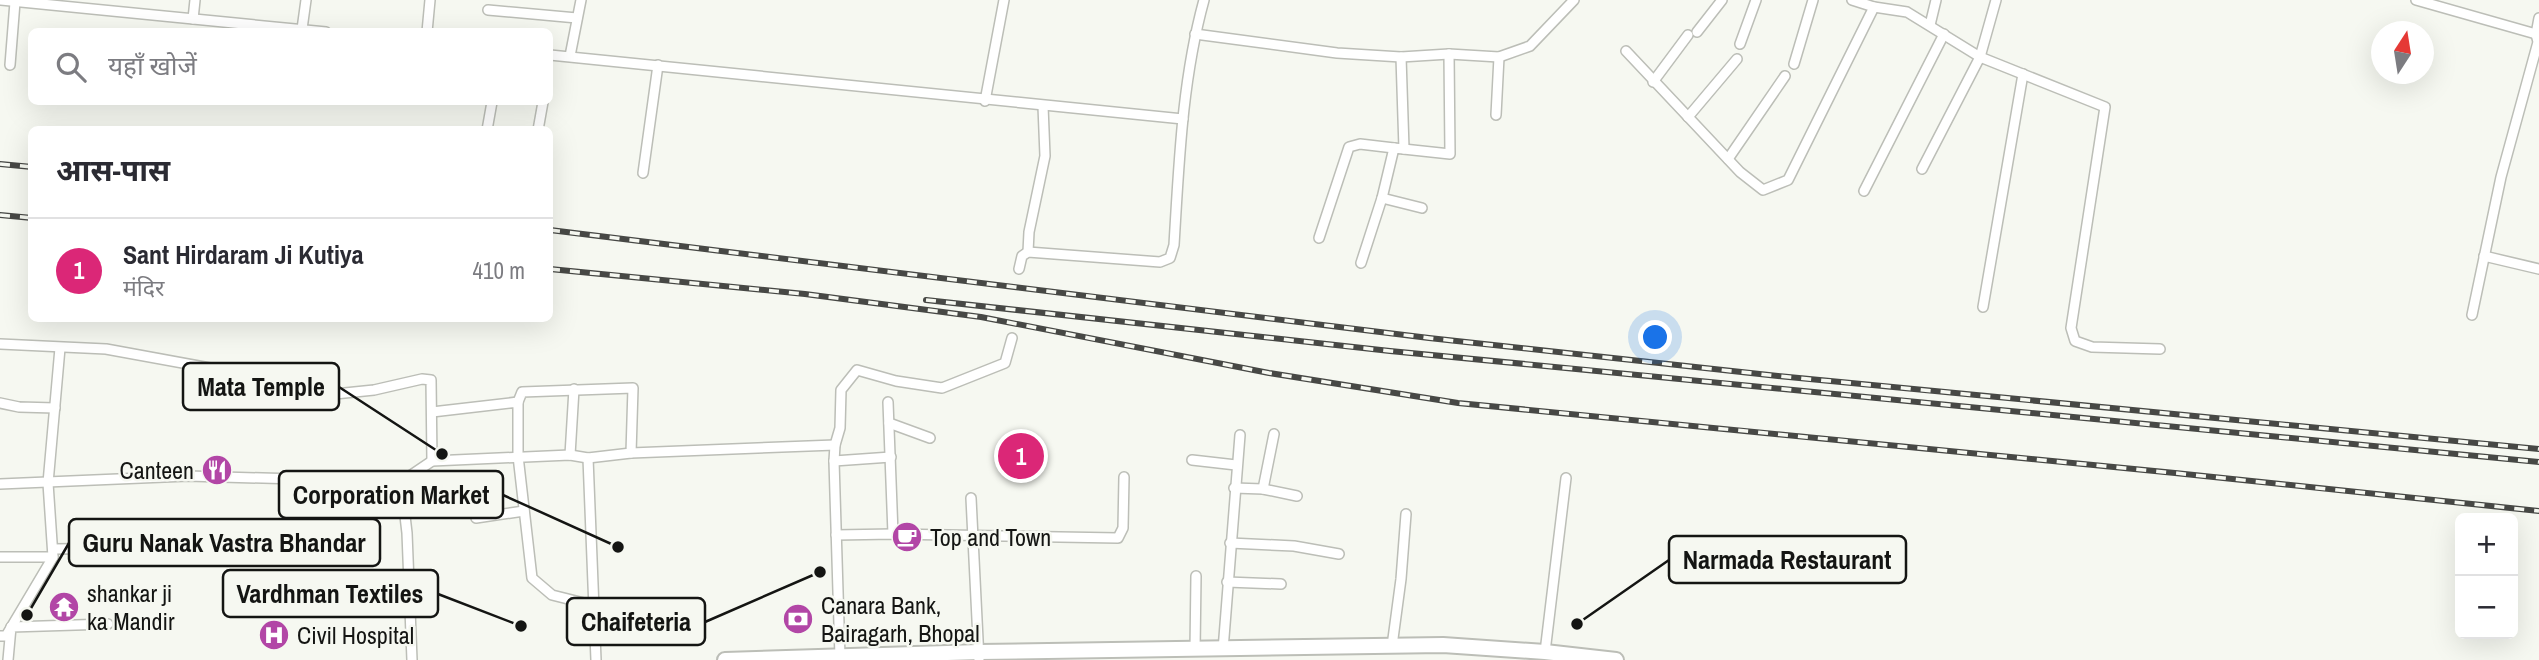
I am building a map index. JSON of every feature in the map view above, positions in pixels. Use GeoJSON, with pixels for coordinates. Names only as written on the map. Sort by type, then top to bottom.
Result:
{"type":"FeatureCollection","features":[{"type":"Feature","properties":{"kind":"main road"},"geometry":{"type":"LineString","coordinates":[[725,660],[1443,645],[1616,660]]}},
{"type":"Feature","properties":{"kind":"street"},"geometry":{"type":"LineString","coordinates":[[1,0],[55,2],[291,28]]}},
{"type":"Feature","properties":{"kind":"street"},"geometry":{"type":"LineString","coordinates":[[193,19],[195,0]]}},
{"type":"Feature","properties":{"kind":"street"},"geometry":{"type":"LineString","coordinates":[[302,28],[306,0]]}},
{"type":"Feature","properties":{"kind":"street"},"geometry":{"type":"LineString","coordinates":[[427,28],[430,0]]}},
{"type":"Feature","properties":{"kind":"street"},"geometry":{"type":"LineString","coordinates":[[570,56],[581,0]]}},
{"type":"Feature","properties":{"kind":"street"},"geometry":{"type":"LineString","coordinates":[[985,101],[1004,0]]}},
{"type":"Feature","properties":{"kind":"street"},"geometry":{"type":"LineString","coordinates":[[1019,269],[1022,256],[1028,252],[1160,262],[1170,258],[1174,245],[1183,119],[1195,34],[1204,0]]}},
{"type":"Feature","properties":{"kind":"street"},"geometry":{"type":"LineString","coordinates":[[1195,34],[1337,53],[1401,57],[1449,54],[1499,57],[1530,46],[1574,0]]}},
{"type":"Feature","properties":{"kind":"street"},"geometry":{"type":"LineString","coordinates":[[1653,82],[1722,0]]}},
{"type":"Feature","properties":{"kind":"street"},"geometry":{"type":"LineString","coordinates":[[1740,44],[1756,0]]}},
{"type":"Feature","properties":{"kind":"street"},"geometry":{"type":"LineString","coordinates":[[1794,64],[1813,0]]}},
{"type":"Feature","properties":{"kind":"street"},"geometry":{"type":"LineString","coordinates":[[1852,0],[1874,7],[1907,12],[1980,57],[2105,107],[2071,328],[2075,341],[2092,347],[2160,349]]}},
{"type":"Feature","properties":{"kind":"street"},"geometry":{"type":"LineString","coordinates":[[1930,25],[1936,0]]}},
{"type":"Feature","properties":{"kind":"street"},"geometry":{"type":"LineString","coordinates":[[1922,169],[1980,57],[1996,0]]}},
{"type":"Feature","properties":{"kind":"street"},"geometry":{"type":"LineString","coordinates":[[2417,0],[2538,40]]}},
{"type":"Feature","properties":{"kind":"street"},"geometry":{"type":"LineString","coordinates":[[10,65],[15,2]]}},
{"type":"Feature","properties":{"kind":"street"},"geometry":{"type":"LineString","coordinates":[[1626,51],[1728,159],[1763,190],[1788,180],[1874,7]]}},
{"type":"Feature","properties":{"kind":"street"},"geometry":{"type":"LineString","coordinates":[[488,10],[577,18]]}},
{"type":"Feature","properties":{"kind":"street"},"geometry":{"type":"LineString","coordinates":[[2472,315],[2501,177],[2538,40],[2539,18]]}},
{"type":"Feature","properties":{"kind":"street"},"geometry":{"type":"LineString","coordinates":[[1864,191],[1944,34]]}},
{"type":"Feature","properties":{"kind":"street"},"geometry":{"type":"LineString","coordinates":[[1320,238],[1349,147],[1360,144],[1450,154],[1449,54]]}},
{"type":"Feature","properties":{"kind":"street"},"geometry":{"type":"LineString","coordinates":[[553,56],[1183,119]]}},
{"type":"Feature","properties":{"kind":"street"},"geometry":{"type":"LineString","coordinates":[[1361,263],[1399,149],[1401,57]]}},
{"type":"Feature","properties":{"kind":"street"},"geometry":{"type":"LineString","coordinates":[[1496,115],[1499,57]]}},
{"type":"Feature","properties":{"kind":"street"},"geometry":{"type":"LineString","coordinates":[[1688,117],[1737,59]]}},
{"type":"Feature","properties":{"kind":"street"},"geometry":{"type":"LineString","coordinates":[[643,173],[658,65]]}},
{"type":"Feature","properties":{"kind":"street"},"geometry":{"type":"LineString","coordinates":[[1983,307],[2024,74]]}},
{"type":"Feature","properties":{"kind":"street"},"geometry":{"type":"LineString","coordinates":[[1728,159],[1786,76]]}},
{"type":"Feature","properties":{"kind":"street"},"geometry":{"type":"LineString","coordinates":[[488,126],[491,105]]}},
{"type":"Feature","properties":{"kind":"street"},"geometry":{"type":"LineString","coordinates":[[539,126],[542,105]]}},
{"type":"Feature","properties":{"kind":"street"},"geometry":{"type":"LineString","coordinates":[[1028,252],[1028,232],[1045,156],[1044,106]]}},
{"type":"Feature","properties":{"kind":"street"},"geometry":{"type":"LineString","coordinates":[[1382,198],[1422,208]]}},
{"type":"Feature","properties":{"kind":"street"},"geometry":{"type":"LineString","coordinates":[[2484,256],[2539,270]]}},
{"type":"Feature","properties":{"kind":"street"},"geometry":{"type":"LineString","coordinates":[[840,657],[834,461],[840,428],[841,390],[856,370],[896,381],[942,388],[1004,363],[1012,338]]}},
{"type":"Feature","properties":{"kind":"street"},"geometry":{"type":"LineString","coordinates":[[0,344],[106,349],[335,394],[374,390],[422,379],[431,380],[432,461]]}},
{"type":"Feature","properties":{"kind":"street"},"geometry":{"type":"LineString","coordinates":[[0,636],[6,636],[53,553],[48,483],[60,348]]}},
{"type":"Feature","properties":{"kind":"street"},"geometry":{"type":"LineString","coordinates":[[592,605],[552,595],[531,578],[518,456],[518,402],[522,392],[633,388],[631,453]]}},
{"type":"Feature","properties":{"kind":"street"},"geometry":{"type":"LineString","coordinates":[[570,454],[574,389]]}},
{"type":"Feature","properties":{"kind":"street"},"geometry":{"type":"LineString","coordinates":[[432,412],[518,402]]}},
{"type":"Feature","properties":{"kind":"street"},"geometry":{"type":"LineString","coordinates":[[888,402],[893,534]]}},
{"type":"Feature","properties":{"kind":"street"},"geometry":{"type":"LineString","coordinates":[[0,403],[19,407],[55,408]]}},
{"type":"Feature","properties":{"kind":"street"},"geometry":{"type":"LineString","coordinates":[[889,423],[930,438]]}},
{"type":"Feature","properties":{"kind":"street"},"geometry":{"type":"LineString","coordinates":[[1223,650],[1240,435]]}},
{"type":"Feature","properties":{"kind":"street"},"geometry":{"type":"LineString","coordinates":[[1263,489],[1274,435]]}},
{"type":"Feature","properties":{"kind":"street"},"geometry":{"type":"LineString","coordinates":[[0,484],[188,477],[401,482],[432,461],[570,454],[587,458],[631,453],[835,444]]}},
{"type":"Feature","properties":{"kind":"street"},"geometry":{"type":"LineString","coordinates":[[834,461],[891,457]]}},
{"type":"Feature","properties":{"kind":"street"},"geometry":{"type":"LineString","coordinates":[[587,458],[596,660]]}},
{"type":"Feature","properties":{"kind":"street"},"geometry":{"type":"LineString","coordinates":[[1192,460],[1236,466]]}},
{"type":"Feature","properties":{"kind":"street"},"geometry":{"type":"LineString","coordinates":[[836,535],[1118,538],[1123,528],[1124,477]]}},
{"type":"Feature","properties":{"kind":"street"},"geometry":{"type":"LineString","coordinates":[[1545,652],[1566,478]]}},
{"type":"Feature","properties":{"kind":"street"},"geometry":{"type":"LineString","coordinates":[[401,482],[407,533],[412,660]]}},
{"type":"Feature","properties":{"kind":"street"},"geometry":{"type":"LineString","coordinates":[[1234,488],[1263,489],[1297,496]]}},
{"type":"Feature","properties":{"kind":"street"},"geometry":{"type":"LineString","coordinates":[[971,498],[972,656]]}},
{"type":"Feature","properties":{"kind":"street"},"geometry":{"type":"LineString","coordinates":[[476,518],[524,511]]}},
{"type":"Feature","properties":{"kind":"street"},"geometry":{"type":"LineString","coordinates":[[1392,646],[1406,514]]}},
{"type":"Feature","properties":{"kind":"street"},"geometry":{"type":"LineString","coordinates":[[1230,543],[1294,546],[1339,554]]}},
{"type":"Feature","properties":{"kind":"street"},"geometry":{"type":"LineString","coordinates":[[0,556],[335,545]]}},
{"type":"Feature","properties":{"kind":"street"},"geometry":{"type":"LineString","coordinates":[[1195,650],[1196,576]]}},
{"type":"Feature","properties":{"kind":"street"},"geometry":{"type":"LineString","coordinates":[[1227,582],[1281,584]]}},
{"type":"Feature","properties":{"kind":"street"},"geometry":{"type":"LineString","coordinates":[[11,627],[108,624]]}},
{"type":"Feature","properties":{"kind":"street"},"geometry":{"type":"LineString","coordinates":[[8,660],[11,627]]}},
{"type":"Feature","properties":{"kind":"railway"},"geometry":{"type":"LineString","coordinates":[[0,164],[28,167]]}},
{"type":"Feature","properties":{"kind":"railway"},"geometry":{"type":"LineString","coordinates":[[0,215],[28,218]]}},
{"type":"Feature","properties":{"kind":"railway"},"geometry":{"type":"LineString","coordinates":[[553,230],[1429,338],[1778,376],[2539,449]]}},
{"type":"Feature","properties":{"kind":"railway"},"geometry":{"type":"LineString","coordinates":[[553,269],[805,294],[981,317],[1269,373],[1458,403],[2539,511]]}},
{"type":"Feature","properties":{"kind":"railway"},"geometry":{"type":"LineString","coordinates":[[926,300],[1390,351],[2539,462]]}},
{"type":"Feature","properties":{"kind":"place","name":"Mata Temple"},"geometry":{"type":"Point","coordinates":[442,454]}},
{"type":"Feature","properties":{"kind":"place","name":"Sant Hirdaram Ji Kutiya"},"geometry":{"type":"Point","coordinates":[1021,456]}},
{"type":"Feature","properties":{"kind":"place","name":"Canteen"},"geometry":{"type":"Point","coordinates":[217,470]}},
{"type":"Feature","properties":{"kind":"place","name":"Top and Town"},"geometry":{"type":"Point","coordinates":[907,537]}},
{"type":"Feature","properties":{"kind":"place","name":"Corporation Market"},"geometry":{"type":"Point","coordinates":[618,547]}},
{"type":"Feature","properties":{"kind":"place","name":"Chaifeteria"},"geometry":{"type":"Point","coordinates":[820,572]}},
{"type":"Feature","properties":{"kind":"place","name":"shankar ji ka Mandir"},"geometry":{"type":"Point","coordinates":[64,607]}},
{"type":"Feature","properties":{"kind":"place","name":"Guru Nanak Vastra Bhandar"},"geometry":{"type":"Point","coordinates":[27,615]}},
{"type":"Feature","properties":{"kind":"place","name":"Canara Bank, Bairagarh, Bhopal"},"geometry":{"type":"Point","coordinates":[798,619]}},
{"type":"Feature","properties":{"kind":"place","name":"Narmada Restaurant"},"geometry":{"type":"Point","coordinates":[1577,624]}},
{"type":"Feature","properties":{"kind":"place","name":"Vardhman Textiles"},"geometry":{"type":"Point","coordinates":[521,626]}},
{"type":"Feature","properties":{"kind":"place","name":"Civil Hospital"},"geometry":{"type":"Point","coordinates":[274,635]}}]}
